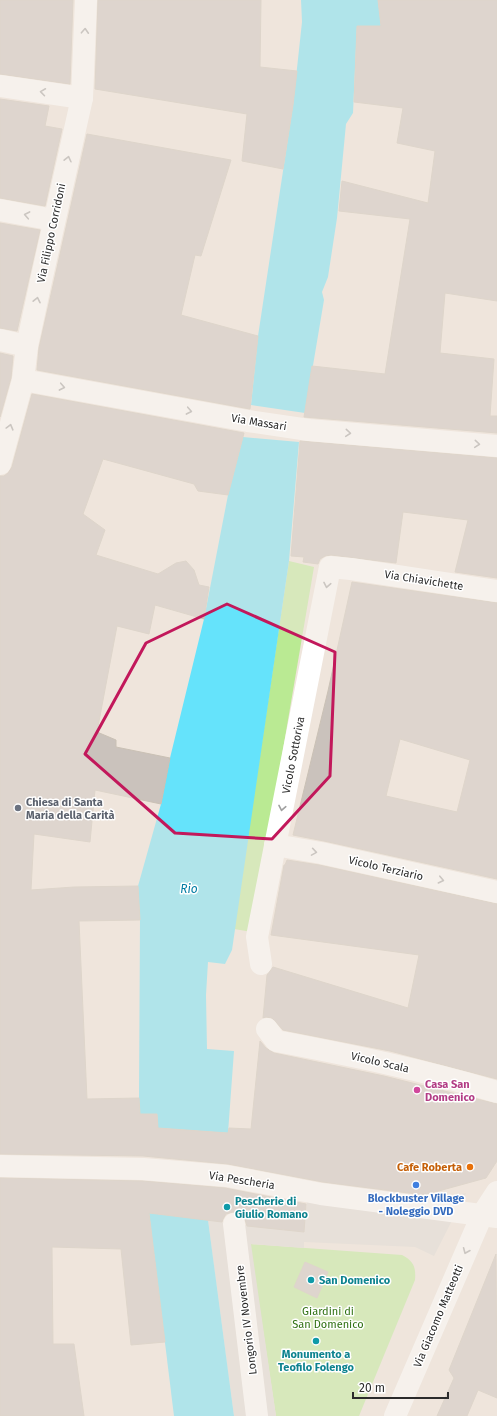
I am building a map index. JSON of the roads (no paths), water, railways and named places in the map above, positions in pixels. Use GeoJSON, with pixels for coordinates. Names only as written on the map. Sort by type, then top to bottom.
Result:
{"type":"FeatureCollection","features":[{"type":"Feature","properties":{"kind":"street","name":"Via Filippo Corridoni"},"geometry":{"type":"LineString","coordinates":[[0,464],[23,380],[27,346],[82,98],[86,0]]}},
{"type":"Feature","properties":{"kind":"street"},"geometry":{"type":"LineString","coordinates":[[0,86],[82,98]]}},
{"type":"Feature","properties":{"kind":"street"},"geometry":{"type":"LineString","coordinates":[[0,210],[54,220]]}},
{"type":"Feature","properties":{"kind":"street"},"geometry":{"type":"LineString","coordinates":[[0,340],[27,346]]}},
{"type":"Feature","properties":{"kind":"street","name":"Via Massari"},"geometry":{"type":"LineString","coordinates":[[23,380],[248,421],[309,430],[497,446]]}},
{"type":"Feature","properties":{"kind":"street","name":"Vicolo Sottoriva"},"geometry":{"type":"LineString","coordinates":[[261,964],[256,937],[330,567],[351,569]]}},
{"type":"Feature","properties":{"kind":"street","name":"Via Chiavichette"},"geometry":{"type":"LineString","coordinates":[[351,569],[497,592]]}},
{"type":"Feature","properties":{"kind":"street","name":"Vicolo Terziario"},"geometry":{"type":"LineString","coordinates":[[275,846],[321,853],[497,892]]}},
{"type":"Feature","properties":{"kind":"street","name":"Vicolo Scala"},"geometry":{"type":"LineString","coordinates":[[267,1029],[276,1041],[447,1077],[497,1092]]}},
{"type":"Feature","properties":{"kind":"street","name":"Via Pescheria"},"geometry":{"type":"LineString","coordinates":[[0,1166],[143,1169],[227,1176],[321,1194],[489,1216]]}},
{"type":"Feature","properties":{"kind":"street","name":"Via Giacomo Matteotti"},"geometry":{"type":"LineString","coordinates":[[395,1416],[489,1216],[497,1192]]}},
{"type":"Feature","properties":{"kind":"street","name":"Longorio IV Novembre"},"geometry":{"type":"LineString","coordinates":[[234,1224],[258,1416]]}},
{"type":"Feature","properties":{"kind":"water"},"geometry":{"type":"Polygon","coordinates":[[[301,0],[378,0],[381,26],[357,26],[353,113],[346,124],[337,218],[328,277],[322,292],[324,300],[305,413],[251,405],[258,336],[293,105],[302,22],[301,0]]]}},
{"type":"Feature","properties":{"kind":"water","name":"Rio"},"geometry":{"type":"Polygon","coordinates":[[[243,437],[299,442],[289,561],[232,950],[225,964],[208,962],[206,995],[207,1049],[234,1051],[228,1133],[158,1128],[157,1114],[140,1114],[140,920],[138,886],[161,804],[170,758],[204,619],[228,495],[243,437]]]}},
{"type":"Feature","properties":{"kind":"water"},"geometry":{"type":"Polygon","coordinates":[[[149,1213],[208,1220],[234,1416],[174,1416],[149,1213]]]}},
{"type":"Feature","properties":{"kind":"place","name":"Chiesa di Santa Maria della Carità"},"geometry":{"type":"Point","coordinates":[18,808]}},
{"type":"Feature","properties":{"kind":"place","name":"Casa San Domenico"},"geometry":{"type":"Point","coordinates":[417,1090]}},
{"type":"Feature","properties":{"kind":"place","name":"Cafe Roberta"},"geometry":{"type":"Point","coordinates":[470,1167]}},
{"type":"Feature","properties":{"kind":"place","name":"Blockbuster Village - Noleggio DVD"},"geometry":{"type":"Point","coordinates":[416,1185]}},
{"type":"Feature","properties":{"kind":"place","name":"Pescherie di Giulio Romano"},"geometry":{"type":"Point","coordinates":[227,1207]}},
{"type":"Feature","properties":{"kind":"place","name":"San Domenico"},"geometry":{"type":"Point","coordinates":[311,1280]}},
{"type":"Feature","properties":{"kind":"place","name":"Monumento a Teofilo Folengo"},"geometry":{"type":"Point","coordinates":[316,1341]}},
{"type":"Feature","properties":{"kind":"park label","name":"Giardini di San Domenico"},"geometry":{"type":"Point","coordinates":[328,1317]}}]}
